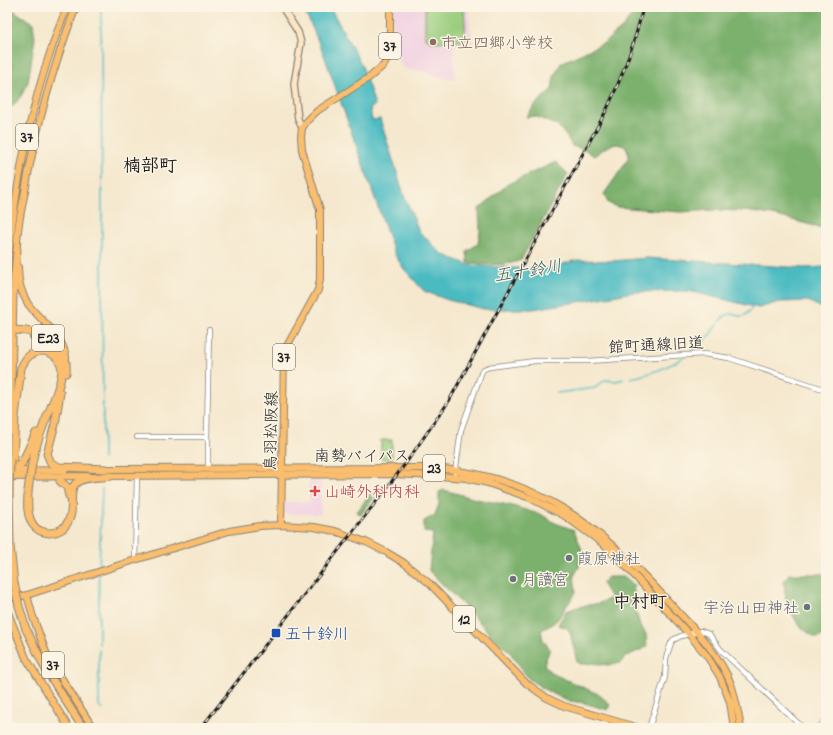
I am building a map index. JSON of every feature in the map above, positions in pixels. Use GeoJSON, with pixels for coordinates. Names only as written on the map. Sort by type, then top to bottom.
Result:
{"type":"FeatureCollection","features":[{"type":"Feature","properties":{"kind":"highway","name":"E23"},"geometry":{"type":"LineString","coordinates":[[12,584],[10,526],[13,295],[17,250]]}},
{"type":"Feature","properties":{"kind":"highway","name":"E23"},"geometry":{"type":"LineString","coordinates":[[14,332],[36,333],[53,340],[62,351],[64,368]]}},
{"type":"Feature","properties":{"kind":"highway","name":"E23"},"geometry":{"type":"LineString","coordinates":[[11,459],[19,381],[21,368],[24,362],[32,353],[46,351],[57,357],[64,368]]}},
{"type":"Feature","properties":{"kind":"highway"},"geometry":{"type":"LineString","coordinates":[[64,368],[59,390],[55,424],[47,451],[49,460],[53,465],[59,467],[106,470]]}},
{"type":"Feature","properties":{"kind":"highway"},"geometry":{"type":"LineString","coordinates":[[59,390],[33,463],[29,491],[28,514],[33,524],[41,531],[48,533],[61,529],[70,518],[72,507],[72,489],[75,484],[83,480],[111,476]]}},
{"type":"Feature","properties":{"kind":"highway"},"geometry":{"type":"LineString","coordinates":[[7,469],[19,466],[24,460],[45,411],[59,390]]}},
{"type":"Feature","properties":{"kind":"highway"},"geometry":{"type":"LineString","coordinates":[[29,491],[30,508],[33,519],[42,528],[54,529],[64,522],[67,516],[68,490],[66,485],[60,481]]}},
{"type":"Feature","properties":{"kind":"highway","name":"E23"},"geometry":{"type":"LineString","coordinates":[[7,567],[19,606],[24,629],[51,682],[79,728]]}},
{"type":"Feature","properties":{"kind":"highway","name":"E23"},"geometry":{"type":"LineString","coordinates":[[51,682],[83,728]]}},
{"type":"Feature","properties":{"kind":"main road","name":"37"},"geometry":{"type":"LineString","coordinates":[[7,272],[14,205],[27,137],[47,64],[68,7]]}},
{"type":"Feature","properties":{"kind":"main road","name":"37"},"geometry":{"type":"LineString","coordinates":[[64,368],[66,352],[60,339],[31,308],[23,295],[19,279],[17,250],[25,190],[38,130],[56,63],[76,7]]}},
{"type":"Feature","properties":{"kind":"main road"},"geometry":{"type":"LineString","coordinates":[[282,7],[298,32],[301,43],[294,84],[298,119],[302,128]]}},
{"type":"Feature","properties":{"kind":"main road","name":"37"},"geometry":{"type":"LineString","coordinates":[[302,128],[313,115],[379,70],[387,59],[390,46],[390,7]]}},
{"type":"Feature","properties":{"kind":"main road","name":"鳥羽松阪線"},"geometry":{"type":"LineString","coordinates":[[281,524],[284,353],[318,290],[320,279],[320,210],[302,150],[302,128]]}},
{"type":"Feature","properties":{"kind":"main road","name":"南勢バイパス"},"geometry":{"type":"LineString","coordinates":[[7,477],[137,476],[391,468],[455,470],[484,475],[514,485],[546,499],[577,517],[605,537],[623,553],[717,658],[730,683],[736,701],[741,728]]}},
{"type":"Feature","properties":{"kind":"main road","name":"南勢バイパス"},"geometry":{"type":"LineString","coordinates":[[7,469],[208,469],[390,474],[454,477],[478,481],[506,489],[540,502],[593,535],[615,554],[688,633],[713,664],[730,702],[734,728]]}},
{"type":"Feature","properties":{"kind":"main road"},"geometry":{"type":"LineString","coordinates":[[7,477],[50,479],[60,481]]}},
{"type":"Feature","properties":{"kind":"main road"},"geometry":{"type":"LineString","coordinates":[[7,599],[27,595],[229,531],[281,524]]}},
{"type":"Feature","properties":{"kind":"main road","name":"12"},"geometry":{"type":"LineString","coordinates":[[281,524],[314,527],[335,531],[366,542],[386,552],[404,563],[429,583],[526,683],[538,692],[554,702],[564,706],[639,728]]}},
{"type":"Feature","properties":{"kind":"main road","name":"37"},"geometry":{"type":"LineString","coordinates":[[27,595],[33,617],[47,655],[93,728]]}},
{"type":"Feature","properties":{"kind":"main road","name":"37"},"geometry":{"type":"LineString","coordinates":[[7,610],[26,658],[69,728]]}},
{"type":"Feature","properties":{"kind":"street"},"geometry":{"type":"LineString","coordinates":[[208,469],[207,437],[209,330]]}},
{"type":"Feature","properties":{"kind":"street","name":"館町通線旧道"},"geometry":{"type":"LineString","coordinates":[[455,470],[457,447],[461,430],[484,369],[526,362],[587,361],[704,354],[729,358],[826,390]]}},
{"type":"Feature","properties":{"kind":"street"},"geometry":{"type":"LineString","coordinates":[[137,436],[207,437]]}},
{"type":"Feature","properties":{"kind":"street"},"geometry":{"type":"LineString","coordinates":[[454,477],[455,470]]}},
{"type":"Feature","properties":{"kind":"street"},"geometry":{"type":"LineString","coordinates":[[135,560],[137,476]]}},
{"type":"Feature","properties":{"kind":"street"},"geometry":{"type":"LineString","coordinates":[[649,728],[665,677],[668,650],[673,640],[688,633],[704,631],[708,633],[721,650],[803,728]]}},
{"type":"Feature","properties":{"kind":"shaded area","name":"市立四郷小学校"},"geometry":{"type":"Polygon","coordinates":[[[392,7],[468,7],[472,44],[454,45],[454,78],[445,79],[423,71],[405,69],[401,65],[394,41],[392,7]]]}},
{"type":"Feature","properties":{"kind":"shaded area","name":"山崎外科内科"},"geometry":{"type":"Polygon","coordinates":[[[309,480],[321,480],[321,514],[284,514],[284,502],[309,502],[309,480]]]}},
{"type":"Feature","properties":{"kind":"green space"},"geometry":{"type":"Polygon","coordinates":[[[7,7],[13,7],[14,11],[33,23],[35,38],[28,82],[21,96],[14,105],[7,110],[7,7]]]}},
{"type":"Feature","properties":{"kind":"green space"},"geometry":{"type":"Polygon","coordinates":[[[425,7],[464,7],[466,41],[431,42],[425,38],[425,7]]]}},
{"type":"Feature","properties":{"kind":"green space"},"geometry":{"type":"Polygon","coordinates":[[[636,7],[826,7],[826,229],[773,215],[745,211],[714,210],[680,212],[617,207],[608,203],[604,194],[625,164],[629,155],[626,147],[617,144],[609,146],[594,156],[584,149],[572,146],[558,126],[535,116],[526,117],[537,103],[552,89],[554,77],[561,63],[604,43],[623,27],[633,14],[636,7]]]}},
{"type":"Feature","properties":{"kind":"green space"},"geometry":{"type":"Polygon","coordinates":[[[556,162],[568,174],[521,260],[508,264],[468,263],[467,251],[478,244],[480,231],[479,209],[508,184],[556,162]]]}},
{"type":"Feature","properties":{"kind":"green space"},"geometry":{"type":"Polygon","coordinates":[[[381,440],[392,440],[392,459],[381,459],[381,440]]]}},
{"type":"Feature","properties":{"kind":"green space"},"geometry":{"type":"Polygon","coordinates":[[[377,485],[383,486],[361,515],[357,512],[377,485]]]}},
{"type":"Feature","properties":{"kind":"green space"},"geometry":{"type":"Polygon","coordinates":[[[444,490],[476,499],[509,505],[542,515],[555,523],[574,530],[582,550],[579,567],[574,576],[576,592],[558,619],[551,625],[541,630],[543,640],[550,649],[544,664],[551,673],[598,694],[610,704],[608,710],[584,703],[570,701],[549,692],[529,679],[509,651],[492,636],[429,571],[433,533],[424,532],[424,521],[435,515],[439,504],[439,492],[444,490]]]}},
{"type":"Feature","properties":{"kind":"green space","name":"宇治山田神社"},"geometry":{"type":"Polygon","coordinates":[[[789,574],[826,574],[826,634],[817,638],[798,624],[786,602],[784,582],[789,574]]]}},
{"type":"Feature","properties":{"kind":"green space"},"geometry":{"type":"Polygon","coordinates":[[[608,577],[625,577],[633,584],[636,612],[640,625],[646,634],[647,647],[627,656],[620,663],[608,665],[593,663],[581,664],[577,662],[570,632],[567,628],[558,625],[566,611],[600,603],[611,598],[602,583],[608,577]]]}},
{"type":"Feature","properties":{"kind":"water","name":"五十鈴川"},"geometry":{"type":"Polygon","coordinates":[[[301,7],[330,7],[362,66],[375,105],[370,109],[372,120],[380,119],[405,198],[419,231],[442,254],[469,265],[512,268],[544,269],[578,260],[612,261],[647,258],[804,268],[826,267],[826,310],[808,301],[779,302],[759,308],[689,291],[634,292],[533,309],[484,309],[448,300],[424,291],[404,269],[395,255],[324,55],[309,20],[301,7]]]}},
{"type":"Feature","properties":{"kind":"waterway"},"geometry":{"type":"LineString","coordinates":[[101,7],[103,459]]}},
{"type":"Feature","properties":{"kind":"waterway"},"geometry":{"type":"LineString","coordinates":[[690,352],[699,346],[709,336],[724,316],[731,314],[740,316],[746,315],[753,306]]}},
{"type":"Feature","properties":{"kind":"waterway"},"geometry":{"type":"LineString","coordinates":[[631,378],[659,370],[684,357]]}},
{"type":"Feature","properties":{"kind":"waterway"},"geometry":{"type":"LineString","coordinates":[[557,393],[595,388],[605,380],[616,381],[624,379]]}},
{"type":"Feature","properties":{"kind":"waterway"},"geometry":{"type":"LineString","coordinates":[[99,570],[102,488]]}},
{"type":"Feature","properties":{"kind":"waterway"},"geometry":{"type":"LineString","coordinates":[[99,574],[99,644]]}},
{"type":"Feature","properties":{"kind":"waterway"},"geometry":{"type":"LineString","coordinates":[[99,650],[99,705],[102,710]]}},
{"type":"Feature","properties":{"kind":"waterway"},"geometry":{"type":"LineString","coordinates":[[811,728],[826,711]]}},
{"type":"Feature","properties":{"kind":"railway"},"geometry":{"type":"LineString","coordinates":[[201,728],[406,463],[449,401],[606,111],[628,60],[643,7]]}},
{"type":"Feature","properties":{"kind":"place","name":"市立四郷小学校"},"geometry":{"type":"Point","coordinates":[433,42]}},
{"type":"Feature","properties":{"kind":"place","name":"山崎外科内科"},"geometry":{"type":"Point","coordinates":[315,491]}},
{"type":"Feature","properties":{"kind":"place","name":"葭原神社"},"geometry":{"type":"Point","coordinates":[569,558]}},
{"type":"Feature","properties":{"kind":"place","name":"月讀宮"},"geometry":{"type":"Point","coordinates":[513,579]}},
{"type":"Feature","properties":{"kind":"place","name":"宇治山田神社"},"geometry":{"type":"Point","coordinates":[807,607]}},
{"type":"Feature","properties":{"kind":"place","name":"五十鈴川"},"geometry":{"type":"Point","coordinates":[276,633]}},
{"type":"Feature","properties":{"kind":"district","name":"楠部町"},"geometry":{"type":"Point","coordinates":[150,165]}},
{"type":"Feature","properties":{"kind":"district","name":"中村町"},"geometry":{"type":"Point","coordinates":[640,601]}}]}
